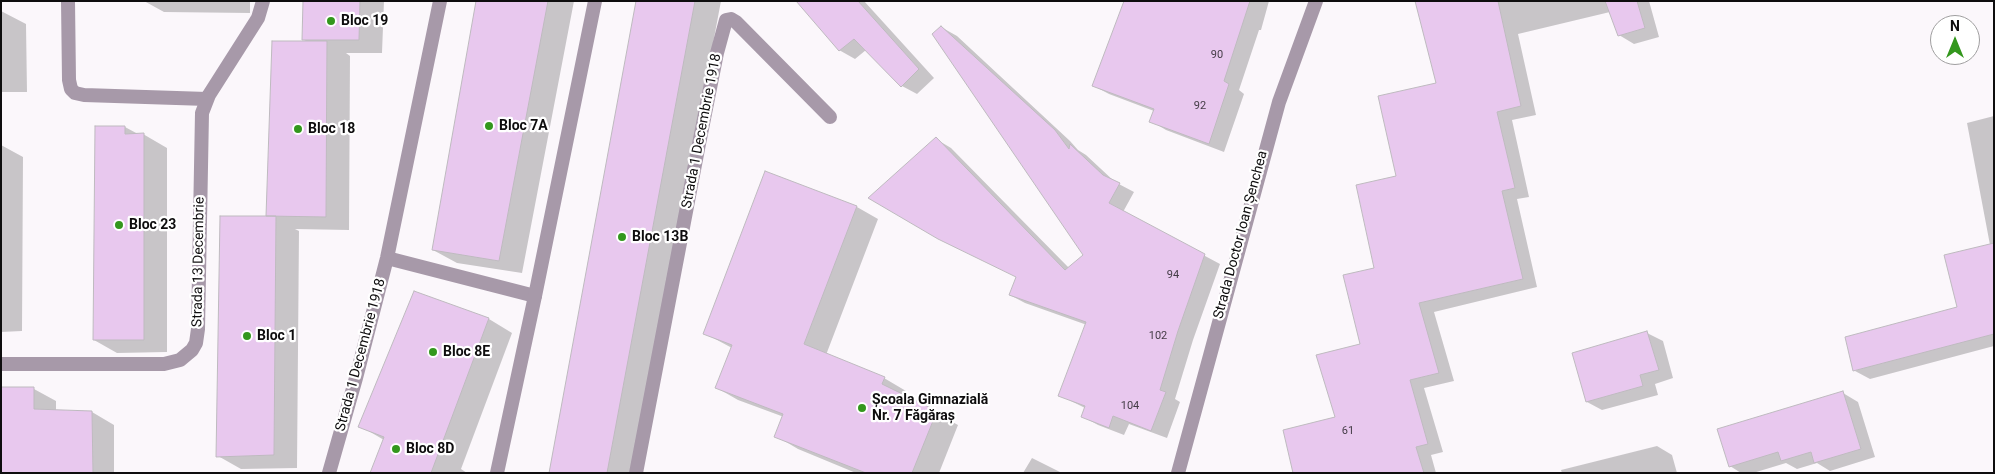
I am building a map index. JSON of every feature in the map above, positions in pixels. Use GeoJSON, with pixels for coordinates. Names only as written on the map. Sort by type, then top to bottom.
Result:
{"type":"FeatureCollection","features":[{"type":"Feature","properties":{"kind":"street"},"geometry":{"type":"LineString","coordinates":[[68,1],[69,80],[71,90],[75,93],[84,95],[207,98]]}},
{"type":"Feature","properties":{"kind":"street","name":"Strada 13 Decembrie"},"geometry":{"type":"LineString","coordinates":[[1,364],[164,364],[180,360],[192,350],[196,343],[198,329],[202,124],[204,106],[207,98],[253,27],[263,1]]}},
{"type":"Feature","properties":{"kind":"street","name":"Strada 1 Decembrie 1918"},"geometry":{"type":"LineString","coordinates":[[329,473],[387,258],[440,1]]}},
{"type":"Feature","properties":{"kind":"street"},"geometry":{"type":"LineString","coordinates":[[497,473],[536,296],[595,1]]}},
{"type":"Feature","properties":{"kind":"street","name":"Strada Doctor Ioan Șenchea"},"geometry":{"type":"LineString","coordinates":[[1178,473],[1279,102],[1316,1]]}},
{"type":"Feature","properties":{"kind":"street","name":"Strada 1 Decembrie 1918"},"geometry":{"type":"LineString","coordinates":[[636,473],[717,53],[726,20],[731,19],[736,22],[830,117]]}},
{"type":"Feature","properties":{"kind":"street"},"geometry":{"type":"LineString","coordinates":[[387,258],[536,296]]}},
{"type":"Feature","properties":{"kind":"building","name":"Bloc 19"},"geometry":{"type":"Polygon","coordinates":[[[303,1],[360,1],[359,40],[302,40],[303,1]]]}},
{"type":"Feature","properties":{"kind":"building","name":"Bloc 7A"},"geometry":{"type":"Polygon","coordinates":[[[476,1],[548,1],[499,261],[432,250],[476,1]]]}},
{"type":"Feature","properties":{"kind":"building","name":"Bloc 13B"},"geometry":{"type":"Polygon","coordinates":[[[636,1],[695,1],[607,473],[549,473],[636,1]]]}},
{"type":"Feature","properties":{"kind":"building"},"geometry":{"type":"Polygon","coordinates":[[[796,1],[858,1],[919,69],[901,87],[854,39],[839,51],[796,1]]]}},
{"type":"Feature","properties":{"kind":"building"},"geometry":{"type":"Polygon","coordinates":[[[1124,1],[1250,1],[1224,81],[1229,84],[1209,144],[1149,122],[1154,109],[1092,86],[1124,1]]]}},
{"type":"Feature","properties":{"kind":"building"},"geometry":{"type":"Polygon","coordinates":[[[1415,1],[1498,1],[1521,106],[1497,112],[1515,188],[1502,191],[1523,279],[1419,303],[1439,373],[1410,380],[1428,444],[1416,447],[1424,473],[1293,473],[1283,430],[1335,417],[1316,355],[1360,344],[1343,275],[1374,268],[1356,185],[1396,176],[1378,96],[1436,83],[1415,1]]]}},
{"type":"Feature","properties":{"kind":"building"},"geometry":{"type":"Polygon","coordinates":[[[1605,1],[1637,1],[1645,28],[1618,36],[1605,1]]]}},
{"type":"Feature","properties":{"kind":"building"},"geometry":{"type":"Polygon","coordinates":[[[941,26],[1055,130],[1069,149],[1070,144],[1103,175],[1120,183],[1109,203],[1205,254],[1160,390],[1166,392],[1151,431],[1113,416],[1109,428],[1081,417],[1085,406],[1058,396],[1086,322],[1009,295],[1016,277],[938,239],[868,198],[936,137],[1065,270],[1083,255],[932,34],[941,26]]]}},
{"type":"Feature","properties":{"kind":"building","name":"Bloc 18"},"geometry":{"type":"Polygon","coordinates":[[[272,41],[327,41],[326,217],[266,216],[272,41]]]}},
{"type":"Feature","properties":{"kind":"building","name":"Bloc 23"},"geometry":{"type":"Polygon","coordinates":[[[95,126],[125,126],[125,134],[144,133],[144,340],[93,340],[95,126]]]}},
{"type":"Feature","properties":{"kind":"building"},"geometry":{"type":"Polygon","coordinates":[[[765,171],[857,206],[804,344],[885,377],[882,384],[937,411],[912,473],[866,473],[774,437],[783,414],[715,388],[732,345],[703,334],[765,171]]]}},
{"type":"Feature","properties":{"kind":"building","name":"Bloc 1"},"geometry":{"type":"Polygon","coordinates":[[[220,216],[276,216],[274,455],[216,457],[220,216]]]}},
{"type":"Feature","properties":{"kind":"building"},"geometry":{"type":"Polygon","coordinates":[[[1994,243],[1994,334],[1853,371],[1845,337],[1957,307],[1944,255],[1994,243]]]}},
{"type":"Feature","properties":{"kind":"building","name":"Bloc 8E"},"geometry":{"type":"Polygon","coordinates":[[[414,291],[489,318],[431,473],[370,473],[384,437],[358,427],[414,291]]]}},
{"type":"Feature","properties":{"kind":"building"},"geometry":{"type":"Polygon","coordinates":[[[1647,331],[1659,370],[1640,375],[1643,386],[1586,402],[1572,353],[1647,331]]]}},
{"type":"Feature","properties":{"kind":"building"},"geometry":{"type":"Polygon","coordinates":[[[1,387],[34,387],[34,409],[92,411],[93,473],[1,473],[1,387]]]}},
{"type":"Feature","properties":{"kind":"building"},"geometry":{"type":"Polygon","coordinates":[[[1843,391],[1861,449],[1814,463],[1811,452],[1781,461],[1778,452],[1729,467],[1717,429],[1843,391]]]}},
{"type":"Feature","properties":{"kind":"place","name":"Bloc 19"},"geometry":{"type":"Point","coordinates":[331,21]}},
{"type":"Feature","properties":{"kind":"place","name":"Bloc 7A"},"geometry":{"type":"Point","coordinates":[489,126]}},
{"type":"Feature","properties":{"kind":"place","name":"Bloc 18"},"geometry":{"type":"Point","coordinates":[298,129]}},
{"type":"Feature","properties":{"kind":"place","name":"Bloc 23"},"geometry":{"type":"Point","coordinates":[119,225]}},
{"type":"Feature","properties":{"kind":"place","name":"Bloc 13B"},"geometry":{"type":"Point","coordinates":[622,237]}},
{"type":"Feature","properties":{"kind":"place","name":"Bloc 1"},"geometry":{"type":"Point","coordinates":[247,336]}},
{"type":"Feature","properties":{"kind":"place","name":"Bloc 8E"},"geometry":{"type":"Point","coordinates":[433,352]}},
{"type":"Feature","properties":{"kind":"place","name":"Școala Gimnazială Nr. 7 Făgăraș"},"geometry":{"type":"Point","coordinates":[862,408]}},
{"type":"Feature","properties":{"kind":"place","name":"Bloc 8D"},"geometry":{"type":"Point","coordinates":[396,449]}}]}
